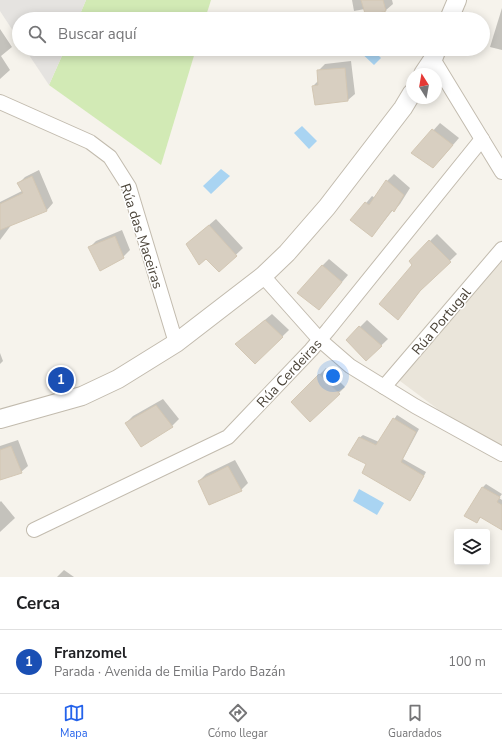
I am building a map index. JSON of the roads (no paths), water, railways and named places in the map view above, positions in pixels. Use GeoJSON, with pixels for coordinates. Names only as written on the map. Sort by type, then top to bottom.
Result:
{"type":"FeatureCollection","features":[{"type":"Feature","properties":{"kind":"street"},"geometry":{"type":"LineString","coordinates":[[452,12],[457,0]]}},
{"type":"Feature","properties":{"kind":"street"},"geometry":{"type":"LineString","coordinates":[[431,61],[502,172]]}},
{"type":"Feature","properties":{"kind":"street","name":"Rúa das Maceiras"},"geometry":{"type":"LineString","coordinates":[[0,102],[90,142],[110,157],[129,187],[176,343]]}},
{"type":"Feature","properties":{"kind":"street"},"geometry":{"type":"LineString","coordinates":[[0,419],[82,396],[118,379],[176,343],[263,276],[287,253],[327,207],[406,103]]}},
{"type":"Feature","properties":{"kind":"street","name":"Rúa Cerdeiras"},"geometry":{"type":"LineString","coordinates":[[34,530],[228,437],[320,340],[482,139]]}},
{"type":"Feature","properties":{"kind":"street","name":"Rúa Portugal"},"geometry":{"type":"LineString","coordinates":[[384,387],[500,252]]}},
{"type":"Feature","properties":{"kind":"street"},"geometry":{"type":"LineString","coordinates":[[263,276],[320,340],[350,366],[502,454]]}},
{"type":"Feature","properties":{"kind":"water"},"geometry":{"type":"Polygon","coordinates":[[[364,56],[379,56],[381,58],[374,65],[364,56]]]}},
{"type":"Feature","properties":{"kind":"water"},"geometry":{"type":"Polygon","coordinates":[[[302,126],[317,141],[309,149],[294,133],[302,126]]]}},
{"type":"Feature","properties":{"kind":"water"},"geometry":{"type":"Polygon","coordinates":[[[221,169],[230,176],[211,194],[203,186],[221,169]]]}},
{"type":"Feature","properties":{"kind":"water"},"geometry":{"type":"Polygon","coordinates":[[[359,489],[384,503],[377,515],[353,501],[359,489]]]}},
{"type":"Feature","properties":{"kind":"place","name":"Franzomel"},"geometry":{"type":"Point","coordinates":[61,380]}}]}
